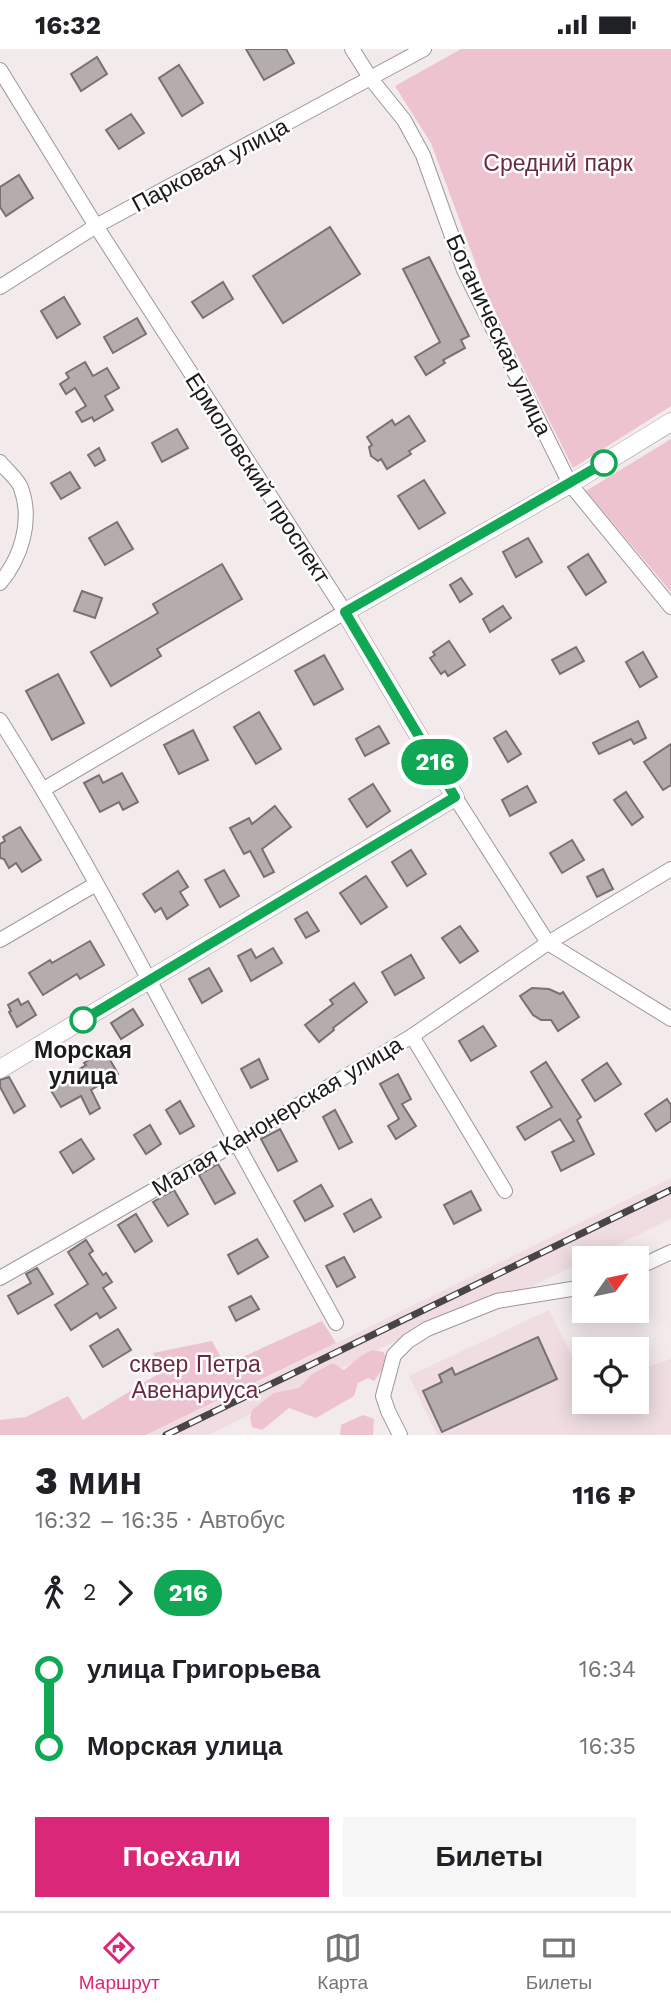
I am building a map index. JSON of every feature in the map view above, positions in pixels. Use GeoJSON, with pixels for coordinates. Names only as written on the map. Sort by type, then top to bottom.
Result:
{"type":"FeatureCollection","features":[{"type":"Feature","properties":{"kind":"street","name":"Ботаническая улица"},"geometry":{"type":"LineString","coordinates":[[352,49],[370,79],[404,120],[424,155],[464,270],[570,484],[671,607]]}},
{"type":"Feature","properties":{"kind":"street","name":"Парковая улица"},"geometry":{"type":"LineString","coordinates":[[0,287],[96,226],[424,49]]}},
{"type":"Feature","properties":{"kind":"street","name":"Ермоловский проспект"},"geometry":{"type":"LineString","coordinates":[[0,70],[96,226],[345,612],[455,797],[548,943],[671,1019]]}},
{"type":"Feature","properties":{"kind":"street"},"geometry":{"type":"LineString","coordinates":[[44,789],[345,612],[570,484],[671,422]]}},
{"type":"Feature","properties":{"kind":"street"},"geometry":{"type":"LineString","coordinates":[[0,462],[21,487],[26,518],[21,546],[10,571],[0,583]]}},
{"type":"Feature","properties":{"kind":"street"},"geometry":{"type":"LineString","coordinates":[[0,720],[44,789],[336,1324]]}},
{"type":"Feature","properties":{"kind":"street"},"geometry":{"type":"LineString","coordinates":[[0,1069],[455,797]]}},
{"type":"Feature","properties":{"kind":"street","name":"Малая Канонерская улица"},"geometry":{"type":"LineString","coordinates":[[0,1277],[236,1143],[412,1036],[548,943],[671,869]]}},
{"type":"Feature","properties":{"kind":"street"},"geometry":{"type":"LineString","coordinates":[[0,940],[96,884]]}},
{"type":"Feature","properties":{"kind":"street"},"geometry":{"type":"LineString","coordinates":[[412,1036],[505,1191]]}},
{"type":"Feature","properties":{"kind":"street"},"geometry":{"type":"LineString","coordinates":[[649,1262],[671,1252]]}},
{"type":"Feature","properties":{"kind":"street"},"geometry":{"type":"LineString","coordinates":[[400,1435],[383,1396],[394,1355],[408,1341],[427,1329],[497,1301],[572,1289]]}},
{"type":"Feature","properties":{"kind":"shaded area"},"geometry":{"type":"Polygon","coordinates":[[[671,1178],[671,1219],[614,1246],[572,1246],[572,1267],[526,1289],[459,1309],[209,1435],[147,1435],[671,1178]]]}},
{"type":"Feature","properties":{"kind":"shaded area"},"geometry":{"type":"Polygon","coordinates":[[[549,1310],[572,1356],[572,1414],[649,1414],[649,1366],[671,1359],[671,1435],[437,1435],[409,1376],[549,1310]]]}},
{"type":"Feature","properties":{"kind":"green space","name":"Средний парк"},"geometry":{"type":"Polygon","coordinates":[[[461,49],[671,49],[671,406],[573,468],[488,297],[431,143],[395,86],[461,49]]]}},
{"type":"Feature","properties":{"kind":"green space"},"geometry":{"type":"Polygon","coordinates":[[[671,439],[671,592],[586,491],[671,439]]]}},
{"type":"Feature","properties":{"kind":"green space","name":"сквер Петра Авенариуса"},"geometry":{"type":"Polygon","coordinates":[[[322,1321],[336,1343],[146,1435],[0,1435],[0,1420],[26,1417],[68,1396],[83,1420],[163,1371],[153,1353],[212,1341],[225,1365],[322,1321]]]}},
{"type":"Feature","properties":{"kind":"green space"},"geometry":{"type":"Polygon","coordinates":[[[372,1350],[384,1352],[387,1363],[374,1381],[368,1378],[358,1383],[354,1396],[316,1418],[289,1408],[262,1430],[252,1427],[252,1410],[274,1393],[299,1388],[312,1374],[333,1363],[344,1370],[372,1350]]]}},
{"type":"Feature","properties":{"kind":"green space"},"geometry":{"type":"Polygon","coordinates":[[[363,1415],[374,1419],[373,1435],[340,1435],[341,1425],[363,1415]]]}},
{"type":"Feature","properties":{"kind":"building"},"geometry":{"type":"Polygon","coordinates":[[[246,49],[286,49],[294,63],[264,80],[246,49]]]}},
{"type":"Feature","properties":{"kind":"building"},"geometry":{"type":"Polygon","coordinates":[[[97,57],[107,74],[81,91],[71,74],[97,57]]]}},
{"type":"Feature","properties":{"kind":"building"},"geometry":{"type":"Polygon","coordinates":[[[179,65],[203,103],[182,116],[159,78],[179,65]]]}},
{"type":"Feature","properties":{"kind":"building"},"geometry":{"type":"Polygon","coordinates":[[[131,114],[144,133],[119,149],[106,130],[131,114]]]}},
{"type":"Feature","properties":{"kind":"building"},"geometry":{"type":"Polygon","coordinates":[[[19,175],[33,198],[6,216],[0,207],[0,187],[19,175]]]}},
{"type":"Feature","properties":{"kind":"building"},"geometry":{"type":"Polygon","coordinates":[[[330,227],[360,274],[283,323],[253,276],[330,227]]]}},
{"type":"Feature","properties":{"kind":"building"},"geometry":{"type":"Polygon","coordinates":[[[429,257],[469,336],[461,340],[465,348],[443,360],[445,363],[426,375],[415,357],[440,342],[403,269],[429,257]]]}},
{"type":"Feature","properties":{"kind":"building"},"geometry":{"type":"Polygon","coordinates":[[[223,282],[233,299],[203,318],[192,302],[223,282]]]}},
{"type":"Feature","properties":{"kind":"building"},"geometry":{"type":"Polygon","coordinates":[[[64,297],[80,324],[57,338],[41,311],[64,297]]]}},
{"type":"Feature","properties":{"kind":"building"},"geometry":{"type":"Polygon","coordinates":[[[137,318],[146,334],[113,353],[104,337],[137,318]]]}},
{"type":"Feature","properties":{"kind":"building"},"geometry":{"type":"Polygon","coordinates":[[[85,362],[93,376],[107,368],[119,388],[105,396],[113,410],[94,421],[92,417],[82,422],[76,412],[86,406],[75,388],[66,394],[60,384],[69,378],[66,373],[85,362]]]}},
{"type":"Feature","properties":{"kind":"building"},"geometry":{"type":"Polygon","coordinates":[[[409,416],[425,441],[409,451],[411,454],[387,469],[381,459],[378,461],[371,456],[369,447],[372,445],[367,437],[392,420],[395,425],[409,416]]]}},
{"type":"Feature","properties":{"kind":"building"},"geometry":{"type":"Polygon","coordinates":[[[177,429],[188,448],[162,462],[152,443],[177,429]]]}},
{"type":"Feature","properties":{"kind":"building"},"geometry":{"type":"Polygon","coordinates":[[[99,448],[105,460],[95,466],[88,455],[99,448]]]}},
{"type":"Feature","properties":{"kind":"building"},"geometry":{"type":"Polygon","coordinates":[[[70,472],[80,488],[61,499],[51,483],[70,472]]]}},
{"type":"Feature","properties":{"kind":"building"},"geometry":{"type":"Polygon","coordinates":[[[424,480],[445,513],[419,529],[398,496],[424,480]]]}},
{"type":"Feature","properties":{"kind":"building"},"geometry":{"type":"Polygon","coordinates":[[[117,522],[133,549],[105,565],[89,538],[117,522]]]}},
{"type":"Feature","properties":{"kind":"building"},"geometry":{"type":"Polygon","coordinates":[[[528,538],[542,562],[516,577],[503,552],[528,538]]]}},
{"type":"Feature","properties":{"kind":"building"},"geometry":{"type":"Polygon","coordinates":[[[588,554],[606,582],[586,595],[568,567],[588,554]]]}},
{"type":"Feature","properties":{"kind":"building"},"geometry":{"type":"Polygon","coordinates":[[[222,564],[242,599],[157,649],[161,656],[111,686],[91,652],[158,613],[153,604],[222,564]]]}},
{"type":"Feature","properties":{"kind":"building"},"geometry":{"type":"Polygon","coordinates":[[[461,578],[472,594],[460,602],[450,585],[461,578]]]}},
{"type":"Feature","properties":{"kind":"building"},"geometry":{"type":"Polygon","coordinates":[[[82,591],[102,598],[95,618],[74,611],[82,591]]]}},
{"type":"Feature","properties":{"kind":"building"},"geometry":{"type":"Polygon","coordinates":[[[503,606],[511,618],[490,632],[483,619],[503,606]]]}},
{"type":"Feature","properties":{"kind":"building"},"geometry":{"type":"Polygon","coordinates":[[[449,641],[465,665],[448,676],[445,671],[441,674],[430,658],[435,655],[433,652],[449,641]]]}},
{"type":"Feature","properties":{"kind":"building"},"geometry":{"type":"Polygon","coordinates":[[[576,647],[584,661],[560,674],[552,660],[576,647]]]}},
{"type":"Feature","properties":{"kind":"building"},"geometry":{"type":"Polygon","coordinates":[[[643,652],[657,677],[640,687],[626,662],[643,652]]]}},
{"type":"Feature","properties":{"kind":"building"},"geometry":{"type":"Polygon","coordinates":[[[324,655],[343,689],[314,705],[295,671],[324,655]]]}},
{"type":"Feature","properties":{"kind":"building"},"geometry":{"type":"Polygon","coordinates":[[[58,674],[84,723],[52,740],[26,691],[58,674]]]}},
{"type":"Feature","properties":{"kind":"building"},"geometry":{"type":"Polygon","coordinates":[[[259,712],[281,749],[256,764],[234,727],[259,712]]]}},
{"type":"Feature","properties":{"kind":"building"},"geometry":{"type":"Polygon","coordinates":[[[638,721],[646,738],[634,744],[631,739],[599,754],[593,743],[638,721]]]}},
{"type":"Feature","properties":{"kind":"building"},"geometry":{"type":"Polygon","coordinates":[[[379,726],[389,743],[365,756],[356,739],[379,726]]]}},
{"type":"Feature","properties":{"kind":"building"},"geometry":{"type":"Polygon","coordinates":[[[193,730],[208,760],[179,774],[164,745],[193,730]]]}},
{"type":"Feature","properties":{"kind":"building"},"geometry":{"type":"Polygon","coordinates":[[[506,731],[521,754],[508,762],[494,738],[506,731]]]}},
{"type":"Feature","properties":{"kind":"building"},"geometry":{"type":"Polygon","coordinates":[[[671,744],[671,785],[663,790],[644,762],[671,744]]]}},
{"type":"Feature","properties":{"kind":"building"},"geometry":{"type":"Polygon","coordinates":[[[122,773],[138,802],[123,810],[119,802],[100,812],[84,783],[99,775],[103,783],[122,773]]]}},
{"type":"Feature","properties":{"kind":"building"},"geometry":{"type":"Polygon","coordinates":[[[373,784],[390,811],[367,827],[349,799],[373,784]]]}},
{"type":"Feature","properties":{"kind":"building"},"geometry":{"type":"Polygon","coordinates":[[[527,786],[536,802],[510,816],[502,800],[527,786]]]}},
{"type":"Feature","properties":{"kind":"building"},"geometry":{"type":"Polygon","coordinates":[[[626,792],[643,817],[632,825],[614,800],[626,792]]]}},
{"type":"Feature","properties":{"kind":"building"},"geometry":{"type":"Polygon","coordinates":[[[275,806],[291,827],[262,849],[274,872],[264,877],[250,851],[244,854],[230,828],[249,818],[252,824],[275,806]]]}},
{"type":"Feature","properties":{"kind":"building"},"geometry":{"type":"Polygon","coordinates":[[[20,827],[41,860],[22,872],[16,863],[9,868],[4,859],[0,858],[0,844],[5,841],[3,837],[20,827]]]}},
{"type":"Feature","properties":{"kind":"building"},"geometry":{"type":"Polygon","coordinates":[[[572,840],[584,860],[562,873],[550,853],[572,840]]]}},
{"type":"Feature","properties":{"kind":"building"},"geometry":{"type":"Polygon","coordinates":[[[411,850],[426,874],[407,886],[392,862],[411,850]]]}},
{"type":"Feature","properties":{"kind":"building"},"geometry":{"type":"Polygon","coordinates":[[[603,869],[613,889],[597,897],[587,877],[603,869]]]}},
{"type":"Feature","properties":{"kind":"building"},"geometry":{"type":"Polygon","coordinates":[[[224,870],[239,896],[220,907],[205,880],[224,870]]]}},
{"type":"Feature","properties":{"kind":"building"},"geometry":{"type":"Polygon","coordinates":[[[178,871],[188,887],[180,892],[188,905],[167,919],[161,908],[155,912],[143,894],[178,871]]]}},
{"type":"Feature","properties":{"kind":"building"},"geometry":{"type":"Polygon","coordinates":[[[366,876],[387,907],[361,924],[340,893],[366,876]]]}},
{"type":"Feature","properties":{"kind":"building"},"geometry":{"type":"Polygon","coordinates":[[[307,912],[319,931],[306,938],[295,919],[307,912]]]}},
{"type":"Feature","properties":{"kind":"building"},"geometry":{"type":"Polygon","coordinates":[[[460,926],[478,951],[460,963],[442,938],[460,926]]]}},
{"type":"Feature","properties":{"kind":"building"},"geometry":{"type":"Polygon","coordinates":[[[90,941],[104,965],[80,979],[77,974],[43,995],[29,973],[90,941]]]}},
{"type":"Feature","properties":{"kind":"building"},"geometry":{"type":"Polygon","coordinates":[[[273,948],[282,963],[251,981],[238,956],[251,949],[256,958],[273,948]]]}},
{"type":"Feature","properties":{"kind":"building"},"geometry":{"type":"Polygon","coordinates":[[[411,955],[424,978],[395,995],[382,972],[411,955]]]}},
{"type":"Feature","properties":{"kind":"building"},"geometry":{"type":"Polygon","coordinates":[[[209,968],[222,991],[202,1003],[189,979],[209,968]]]}},
{"type":"Feature","properties":{"kind":"building"},"geometry":{"type":"Polygon","coordinates":[[[354,983],[367,1002],[319,1042],[305,1025],[333,1004],[330,1000],[354,983]]]}},
{"type":"Feature","properties":{"kind":"building"},"geometry":{"type":"Polygon","coordinates":[[[532,988],[549,989],[560,994],[563,992],[579,1017],[558,1031],[551,1020],[541,1020],[533,1015],[520,996],[532,988]]]}},
{"type":"Feature","properties":{"kind":"building"},"geometry":{"type":"Polygon","coordinates":[[[18,999],[21,1005],[28,1001],[36,1015],[17,1027],[8,1005],[18,999]]]}},
{"type":"Feature","properties":{"kind":"building"},"geometry":{"type":"Polygon","coordinates":[[[133,1009],[143,1025],[121,1039],[111,1023],[133,1009]]]}},
{"type":"Feature","properties":{"kind":"building"},"geometry":{"type":"Polygon","coordinates":[[[483,1026],[496,1046],[471,1061],[459,1041],[483,1026]]]}},
{"type":"Feature","properties":{"kind":"building"},"geometry":{"type":"Polygon","coordinates":[[[105,1051],[118,1074],[91,1090],[100,1108],[90,1114],[81,1096],[61,1107],[49,1087],[105,1051]]]}},
{"type":"Feature","properties":{"kind":"building"},"geometry":{"type":"Polygon","coordinates":[[[259,1059],[268,1079],[251,1088],[241,1069],[259,1059]]]}},
{"type":"Feature","properties":{"kind":"building"},"geometry":{"type":"Polygon","coordinates":[[[546,1062],[581,1117],[577,1120],[594,1154],[561,1171],[552,1152],[574,1141],[560,1119],[525,1140],[517,1127],[552,1107],[531,1072],[546,1062]]]}},
{"type":"Feature","properties":{"kind":"building"},"geometry":{"type":"Polygon","coordinates":[[[607,1063],[621,1084],[595,1101],[582,1080],[607,1063]]]}},
{"type":"Feature","properties":{"kind":"building"},"geometry":{"type":"Polygon","coordinates":[[[398,1074],[411,1099],[402,1104],[416,1126],[396,1139],[388,1126],[399,1119],[380,1084],[398,1074]]]}},
{"type":"Feature","properties":{"kind":"building"},"geometry":{"type":"Polygon","coordinates":[[[9,1077],[25,1106],[14,1113],[0,1087],[0,1080],[9,1077]]]}},
{"type":"Feature","properties":{"kind":"building"},"geometry":{"type":"Polygon","coordinates":[[[667,1099],[671,1105],[671,1121],[656,1131],[645,1114],[667,1099]]]}},
{"type":"Feature","properties":{"kind":"building"},"geometry":{"type":"Polygon","coordinates":[[[180,1101],[194,1126],[180,1134],[166,1110],[180,1101]]]}},
{"type":"Feature","properties":{"kind":"building"},"geometry":{"type":"Polygon","coordinates":[[[335,1110],[352,1142],[339,1149],[323,1117],[335,1110]]]}},
{"type":"Feature","properties":{"kind":"building"},"geometry":{"type":"Polygon","coordinates":[[[150,1125],[161,1144],[146,1154],[134,1135],[150,1125]]]}},
{"type":"Feature","properties":{"kind":"building"},"geometry":{"type":"Polygon","coordinates":[[[280,1129],[297,1161],[278,1171],[261,1139],[280,1129]]]}},
{"type":"Feature","properties":{"kind":"building"},"geometry":{"type":"Polygon","coordinates":[[[81,1139],[94,1159],[73,1173],[60,1152],[81,1139]]]}},
{"type":"Feature","properties":{"kind":"building"},"geometry":{"type":"Polygon","coordinates":[[[218,1164],[235,1193],[215,1204],[199,1175],[218,1164]]]}},
{"type":"Feature","properties":{"kind":"building"},"geometry":{"type":"Polygon","coordinates":[[[321,1185],[333,1206],[305,1221],[294,1201],[321,1185]]]}},
{"type":"Feature","properties":{"kind":"building"},"geometry":{"type":"Polygon","coordinates":[[[174,1190],[188,1214],[168,1226],[153,1202],[174,1190]]]}},
{"type":"Feature","properties":{"kind":"building"},"geometry":{"type":"Polygon","coordinates":[[[471,1191],[481,1210],[454,1224],[444,1205],[471,1191]]]}},
{"type":"Feature","properties":{"kind":"building"},"geometry":{"type":"Polygon","coordinates":[[[371,1199],[381,1217],[354,1232],[344,1214],[371,1199]]]}},
{"type":"Feature","properties":{"kind":"building"},"geometry":{"type":"Polygon","coordinates":[[[136,1214],[152,1241],[135,1252],[118,1225],[136,1214]]]}},
{"type":"Feature","properties":{"kind":"building"},"geometry":{"type":"Polygon","coordinates":[[[257,1239],[268,1257],[238,1274],[228,1255],[257,1239]]]}},
{"type":"Feature","properties":{"kind":"building"},"geometry":{"type":"Polygon","coordinates":[[[86,1240],[93,1251],[89,1254],[103,1275],[106,1273],[112,1282],[103,1288],[116,1308],[100,1318],[97,1313],[71,1330],[55,1305],[88,1284],[68,1252],[86,1240]]]}},
{"type":"Feature","properties":{"kind":"building"},"geometry":{"type":"Polygon","coordinates":[[[344,1257],[355,1277],[337,1287],[326,1266],[344,1257]]]}},
{"type":"Feature","properties":{"kind":"building"},"geometry":{"type":"Polygon","coordinates":[[[37,1268],[53,1294],[18,1314],[8,1296],[31,1283],[26,1274],[37,1268]]]}},
{"type":"Feature","properties":{"kind":"building"},"geometry":{"type":"Polygon","coordinates":[[[251,1296],[259,1309],[236,1321],[229,1307],[251,1296]]]}},
{"type":"Feature","properties":{"kind":"building"},"geometry":{"type":"Polygon","coordinates":[[[118,1329],[131,1350],[103,1367],[90,1346],[118,1329]]]}},
{"type":"Feature","properties":{"kind":"building"},"geometry":{"type":"Polygon","coordinates":[[[538,1337],[557,1379],[442,1432],[423,1391],[442,1382],[439,1375],[452,1368],[455,1375],[538,1337]]]}},
{"type":"Feature","properties":{"kind":"railway"},"geometry":{"type":"LineString","coordinates":[[166,1435],[671,1190]]}},
{"type":"Feature","properties":{"kind":"bus line","name":"216"},"geometry":{"type":"LineString","coordinates":[[83,1020],[455,797],[345,612],[604,463]]}},
{"type":"Feature","properties":{"kind":"place","name":"Морская улица"},"geometry":{"type":"Point","coordinates":[83,1020]}}]}
